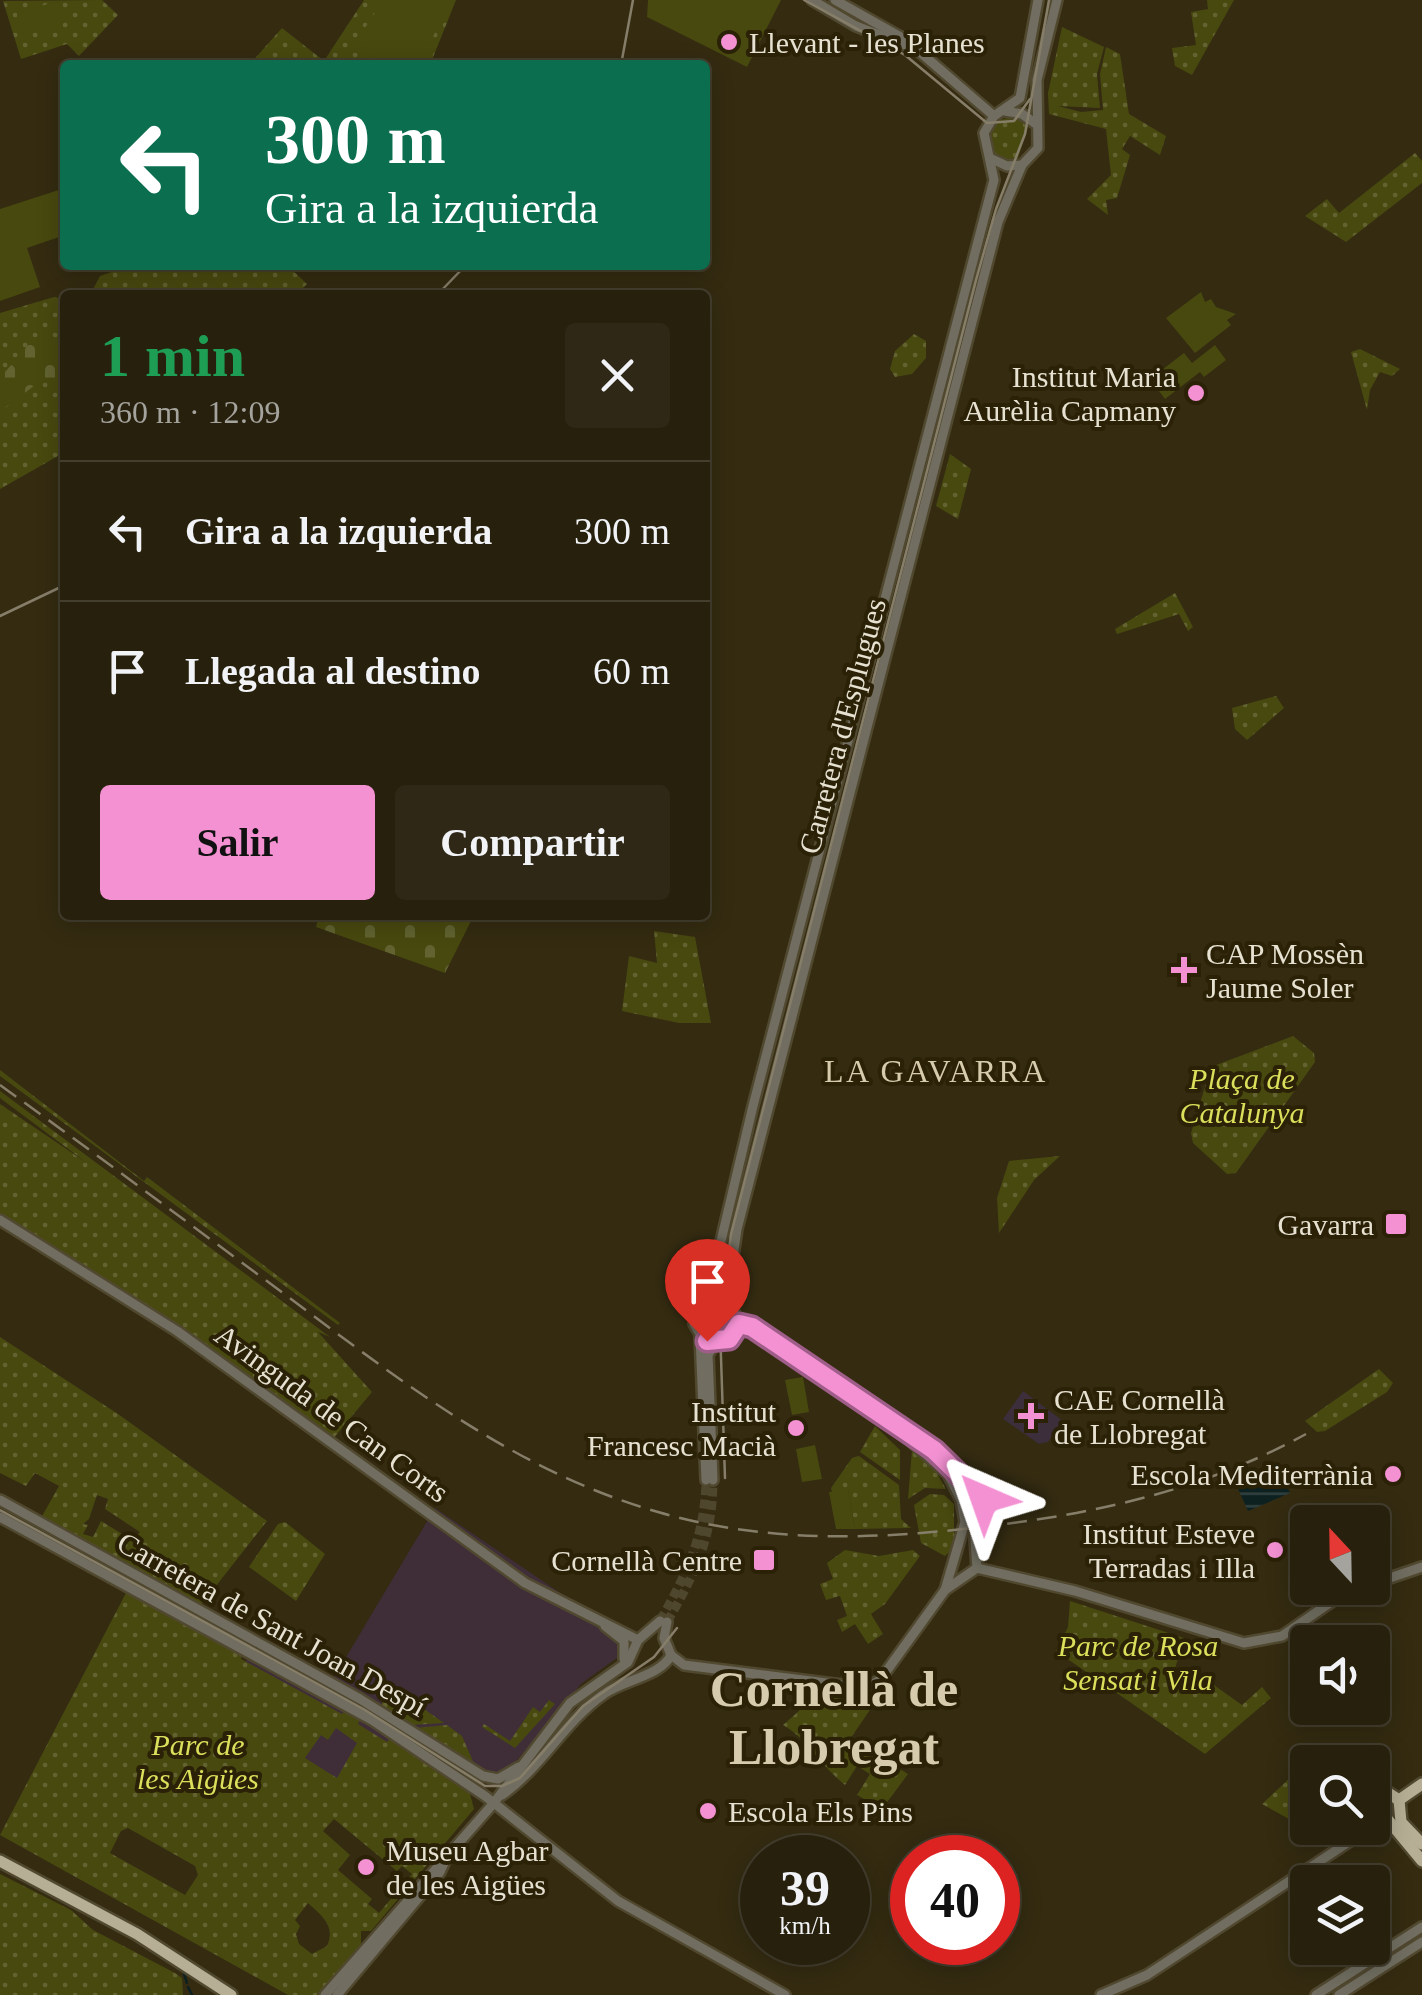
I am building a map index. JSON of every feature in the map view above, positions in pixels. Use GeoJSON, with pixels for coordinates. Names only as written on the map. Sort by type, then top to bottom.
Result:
{"type":"FeatureCollection","features":[{"type":"Feature","properties":{"kind":"main road"},"geometry":{"type":"LineString","coordinates":[[1390,1811],[1422,1784]]}},
{"type":"Feature","properties":{"kind":"main road"},"geometry":{"type":"LineString","coordinates":[[1390,1792],[1399,1804],[1401,1822],[1422,1844]]}},
{"type":"Feature","properties":{"kind":"main road"},"geometry":{"type":"LineString","coordinates":[[1390,1824],[1422,1860]]}},
{"type":"Feature","properties":{"kind":"main road"},"geometry":{"type":"LineString","coordinates":[[0,1861],[137,1934],[232,1995]]}},
{"type":"Feature","properties":{"kind":"street"},"geometry":{"type":"LineString","coordinates":[[812,0],[856,26],[914,48]]}},
{"type":"Feature","properties":{"kind":"street"},"geometry":{"type":"LineString","coordinates":[[835,0],[914,48],[999,114],[1024,115],[1037,126]]}},
{"type":"Feature","properties":{"kind":"street"},"geometry":{"type":"LineString","coordinates":[[999,114],[1020,98],[1038,0]]}},
{"type":"Feature","properties":{"kind":"street"},"geometry":{"type":"LineString","coordinates":[[1037,126],[1037,80],[1057,0]]}},
{"type":"Feature","properties":{"kind":"street","name":"Carretera d'Esplugues"},"geometry":{"type":"LineString","coordinates":[[707,1300],[752,1106],[994,180],[983,140],[999,114]]}},
{"type":"Feature","properties":{"kind":"street","name":"Carretera d'Esplugues"},"geometry":{"type":"LineString","coordinates":[[732,1304],[728,1282],[740,1218],[998,222],[1022,165],[1036,152],[1037,126]]}},
{"type":"Feature","properties":{"kind":"street"},"geometry":{"type":"LineString","coordinates":[[990,158],[1006,166],[1022,165]]}},
{"type":"Feature","properties":{"kind":"street","name":"Avinguda de Can Corts"},"geometry":{"type":"LineString","coordinates":[[0,1220],[177,1331],[526,1583],[638,1640]]}},
{"type":"Feature","properties":{"kind":"street"},"geometry":{"type":"LineString","coordinates":[[715,1343],[708,1354],[710,1480],[700,1336],[694,1317],[707,1300],[718,1298],[732,1304],[739,1320],[947,1460],[982,1498],[1007,1500]]}},
{"type":"Feature","properties":{"kind":"street"},"geometry":{"type":"LineString","coordinates":[[700,1336],[715,1343],[729,1339],[739,1320]]}},
{"type":"Feature","properties":{"kind":"street"},"geometry":{"type":"LineString","coordinates":[[888,1421],[939,1463],[956,1486],[965,1522],[946,1590]]}},
{"type":"Feature","properties":{"kind":"street"},"geometry":{"type":"LineString","coordinates":[[336,1995],[440,1872],[445,1860],[575,1698],[625,1665],[638,1640],[664,1621],[664,1638],[671,1655],[684,1665],[860,1689],[876,1684],[946,1590],[965,1578],[976,1563],[977,1532],[967,1484]]}},
{"type":"Feature","properties":{"kind":"street","name":"Carretera de Sant Joan Despí"},"geometry":{"type":"LineString","coordinates":[[0,1500],[360,1700],[484,1776],[498,1779]]}},
{"type":"Feature","properties":{"kind":"street","name":"Carretera de Sant Joan Despí"},"geometry":{"type":"LineString","coordinates":[[0,1517],[372,1720],[493,1804],[618,1901],[785,1995]]}},
{"type":"Feature","properties":{"kind":"street"},"geometry":{"type":"LineString","coordinates":[[958,1554],[968,1552],[976,1563],[1244,1644],[1282,1636],[1327,1605]]}},
{"type":"Feature","properties":{"kind":"street"},"geometry":{"type":"LineString","coordinates":[[1390,1578],[1422,1566]]}},
{"type":"Feature","properties":{"kind":"street"},"geometry":{"type":"LineString","coordinates":[[950,1568],[965,1578]]}},
{"type":"Feature","properties":{"kind":"street"},"geometry":{"type":"LineString","coordinates":[[600,1674],[622,1661],[627,1649],[622,1638],[603,1624]]}},
{"type":"Feature","properties":{"kind":"street"},"geometry":{"type":"LineString","coordinates":[[650,1633],[664,1638]]}},
{"type":"Feature","properties":{"kind":"street"},"geometry":{"type":"LineString","coordinates":[[634,1652],[638,1664],[657,1669],[798,1681]]}},
{"type":"Feature","properties":{"kind":"street"},"geometry":{"type":"LineString","coordinates":[[493,1804],[529,1776],[592,1704],[657,1669],[671,1655]]}},
{"type":"Feature","properties":{"kind":"street"},"geometry":{"type":"LineString","coordinates":[[493,1804],[498,1779],[519,1766]]}},
{"type":"Feature","properties":{"kind":"street"},"geometry":{"type":"LineString","coordinates":[[1102,1995],[1147,1975],[1342,1845]]}},
{"type":"Feature","properties":{"kind":"street"},"geometry":{"type":"LineString","coordinates":[[326,1995],[434,1866],[445,1860]]}},
{"type":"Feature","properties":{"kind":"street"},"geometry":{"type":"LineString","coordinates":[[1316,1995],[1422,1927]]}},
{"type":"Feature","properties":{"kind":"street"},"geometry":{"type":"LineString","coordinates":[[1339,1995],[1422,1942]]}},
{"type":"Feature","properties":{"kind":"shaded area","name":"CAE Cornellà de Llobregat"},"geometry":{"type":"Polygon","coordinates":[[[1023,1391],[1063,1421],[1048,1442],[1039,1444],[1003,1419],[1023,1391]]]}},
{"type":"Feature","properties":{"kind":"shaded area"},"geometry":{"type":"Polygon","coordinates":[[[435,1508],[572,1601],[615,1622],[625,1652],[581,1684],[512,1766],[494,1776],[332,1686],[328,1692],[400,1734],[328,1814],[222,1704],[259,1638],[333,1679],[435,1508]]]}},
{"type":"Feature","properties":{"kind":"green space"},"geometry":{"type":"Polygon","coordinates":[[[102,0],[118,15],[79,56],[67,44],[21,59],[3,1],[102,0]]]}},
{"type":"Feature","properties":{"kind":"green space"},"geometry":{"type":"Polygon","coordinates":[[[364,0],[456,0],[432,60],[325,60],[364,0]]]}},
{"type":"Feature","properties":{"kind":"green space"},"geometry":{"type":"Polygon","coordinates":[[[383,0],[450,0],[422,60],[381,60],[363,53],[358,39],[383,0]]]}},
{"type":"Feature","properties":{"kind":"green space","name":"Llevant - les Planes"},"geometry":{"type":"Polygon","coordinates":[[[648,0],[781,0],[747,67],[647,17],[648,0]]]}},
{"type":"Feature","properties":{"kind":"green space"},"geometry":{"type":"Polygon","coordinates":[[[1207,0],[1234,0],[1192,75],[1175,66],[1172,48],[1196,45],[1191,12],[1208,9],[1207,0]]]}},
{"type":"Feature","properties":{"kind":"green space"},"geometry":{"type":"Polygon","coordinates":[[[57,1],[64,23],[23,35],[17,14],[57,1]]]}},
{"type":"Feature","properties":{"kind":"green space"},"geometry":{"type":"Polygon","coordinates":[[[1062,27],[1104,47],[1097,74],[1100,108],[1058,106],[1081,112],[1103,110],[1100,74],[1106,47],[1120,54],[1129,114],[1166,136],[1160,155],[1130,136],[1122,149],[1130,155],[1117,198],[1106,200],[1108,215],[1087,199],[1111,175],[1106,129],[1049,114],[1048,93],[1062,27]]]}},
{"type":"Feature","properties":{"kind":"green space"},"geometry":{"type":"Polygon","coordinates":[[[282,28],[323,60],[253,60],[282,28]]]}},
{"type":"Feature","properties":{"kind":"green space"},"geometry":{"type":"Polygon","coordinates":[[[1014,117],[1029,124],[1017,161],[1002,159],[992,150],[989,134],[999,120],[1014,117]]]}},
{"type":"Feature","properties":{"kind":"green space"},"geometry":{"type":"Polygon","coordinates":[[[1415,153],[1422,161],[1422,183],[1346,242],[1305,216],[1327,199],[1339,213],[1415,153]]]}},
{"type":"Feature","properties":{"kind":"green space"},"geometry":{"type":"Polygon","coordinates":[[[60,190],[60,237],[27,248],[40,287],[0,301],[0,209],[60,190]]]}},
{"type":"Feature","properties":{"kind":"green space"},"geometry":{"type":"Polygon","coordinates":[[[117,270],[292,270],[307,284],[301,290],[93,290],[100,276],[117,270]]]}},
{"type":"Feature","properties":{"kind":"green space"},"geometry":{"type":"Polygon","coordinates":[[[1201,292],[1205,302],[1211,299],[1216,307],[1236,314],[1227,320],[1231,325],[1195,353],[1166,318],[1201,292]]]}},
{"type":"Feature","properties":{"kind":"green space"},"geometry":{"type":"Polygon","coordinates":[[[60,298],[60,455],[0,489],[0,313],[60,298]]]}},
{"type":"Feature","properties":{"kind":"green space"},"geometry":{"type":"Polygon","coordinates":[[[914,334],[926,341],[926,358],[912,374],[895,377],[890,369],[895,351],[914,334]]]}},
{"type":"Feature","properties":{"kind":"green space"},"geometry":{"type":"Polygon","coordinates":[[[35,337],[60,344],[58,381],[39,382],[0,412],[0,378],[35,337]]]}},
{"type":"Feature","properties":{"kind":"green space"},"geometry":{"type":"Polygon","coordinates":[[[1215,345],[1226,360],[1204,377],[1200,372],[1165,399],[1150,379],[1184,353],[1192,363],[1215,345]]]}},
{"type":"Feature","properties":{"kind":"green space"},"geometry":{"type":"Polygon","coordinates":[[[1360,349],[1400,369],[1392,376],[1380,372],[1370,390],[1367,410],[1351,352],[1360,349]]]}},
{"type":"Feature","properties":{"kind":"green space"},"geometry":{"type":"Polygon","coordinates":[[[950,454],[971,469],[958,519],[936,506],[950,454]]]}},
{"type":"Feature","properties":{"kind":"green space"},"geometry":{"type":"Polygon","coordinates":[[[1175,593],[1193,627],[1188,631],[1179,614],[1117,634],[1115,629],[1175,593]]]}},
{"type":"Feature","properties":{"kind":"green space"},"geometry":{"type":"Polygon","coordinates":[[[1276,696],[1284,708],[1247,740],[1235,729],[1232,708],[1276,696]]]}},
{"type":"Feature","properties":{"kind":"green space"},"geometry":{"type":"Polygon","coordinates":[[[318,920],[472,920],[445,973],[316,927],[318,920]]]}},
{"type":"Feature","properties":{"kind":"green space"},"geometry":{"type":"Polygon","coordinates":[[[654,931],[695,937],[711,1023],[679,1023],[622,1011],[629,956],[657,963],[654,931]]]}},
{"type":"Feature","properties":{"kind":"green space","name":"Plaça de Catalunya"},"geometry":{"type":"Polygon","coordinates":[[[1293,1036],[1314,1053],[1315,1062],[1236,1173],[1227,1174],[1193,1143],[1191,1133],[1211,1067],[1293,1036]]]}},
{"type":"Feature","properties":{"kind":"green space"},"geometry":{"type":"Polygon","coordinates":[[[0,1070],[144,1181],[147,1177],[340,1323],[338,1325],[0,1076],[0,1070]]]}},
{"type":"Feature","properties":{"kind":"green space"},"geometry":{"type":"Polygon","coordinates":[[[0,1091],[330,1337],[318,1332],[372,1392],[332,1440],[0,1217],[0,1104],[87,1163],[0,1098],[0,1091]]]}},
{"type":"Feature","properties":{"kind":"green space"},"geometry":{"type":"Polygon","coordinates":[[[1060,1156],[1034,1180],[999,1233],[997,1198],[1009,1161],[1060,1156]]]}},
{"type":"Feature","properties":{"kind":"green space"},"geometry":{"type":"Polygon","coordinates":[[[716,1303],[728,1308],[733,1320],[728,1332],[716,1337],[704,1332],[699,1320],[704,1308],[716,1303]]]}},
{"type":"Feature","properties":{"kind":"green space"},"geometry":{"type":"Polygon","coordinates":[[[0,1337],[118,1414],[267,1521],[201,1605],[41,1518],[59,1486],[35,1473],[26,1486],[0,1473],[0,1337]],[[97,1495],[89,1519],[83,1524],[88,1525],[83,1534],[93,1537],[101,1521],[132,1540],[140,1532],[105,1509],[108,1499],[97,1495]]]}},
{"type":"Feature","properties":{"kind":"green space"},"geometry":{"type":"Polygon","coordinates":[[[1379,1369],[1393,1383],[1387,1392],[1325,1431],[1317,1432],[1305,1421],[1379,1369]]]}},
{"type":"Feature","properties":{"kind":"green space"},"geometry":{"type":"Polygon","coordinates":[[[803,1377],[809,1412],[792,1415],[785,1380],[803,1377]]]}},
{"type":"Feature","properties":{"kind":"green space"},"geometry":{"type":"Polygon","coordinates":[[[875,1426],[900,1450],[900,1480],[860,1452],[875,1426]]]}},
{"type":"Feature","properties":{"kind":"green space"},"geometry":{"type":"Polygon","coordinates":[[[815,1445],[822,1479],[802,1482],[796,1449],[815,1445]]]}},
{"type":"Feature","properties":{"kind":"green space"},"geometry":{"type":"Polygon","coordinates":[[[912,1450],[935,1470],[946,1489],[925,1488],[908,1499],[912,1450]]]}},
{"type":"Feature","properties":{"kind":"green space"},"geometry":{"type":"Polygon","coordinates":[[[859,1456],[899,1485],[901,1519],[911,1528],[855,1529],[848,1490],[832,1492],[831,1488],[852,1458],[859,1456]]]}},
{"type":"Feature","properties":{"kind":"green space"},"geometry":{"type":"Polygon","coordinates":[[[848,1489],[855,1529],[836,1529],[829,1492],[848,1489]]]}},
{"type":"Feature","properties":{"kind":"green space"},"geometry":{"type":"Polygon","coordinates":[[[930,1494],[944,1495],[954,1504],[954,1548],[945,1556],[921,1543],[914,1505],[930,1494]]]}},
{"type":"Feature","properties":{"kind":"green space"},"geometry":{"type":"Polygon","coordinates":[[[285,1522],[325,1554],[296,1601],[249,1567],[278,1524],[285,1522]]]}},
{"type":"Feature","properties":{"kind":"green space"},"geometry":{"type":"Polygon","coordinates":[[[845,1550],[879,1556],[913,1550],[920,1556],[885,1604],[871,1614],[883,1634],[868,1644],[855,1624],[842,1632],[837,1620],[847,1616],[840,1596],[826,1600],[820,1584],[833,1579],[827,1563],[845,1550]]]}},
{"type":"Feature","properties":{"kind":"green space","name":"Parc de les Aigües"},"geometry":{"type":"Polygon","coordinates":[[[127,1591],[243,1653],[241,1659],[342,1714],[346,1709],[361,1718],[358,1724],[387,1742],[391,1737],[469,1790],[474,1809],[371,1931],[361,1931],[361,1944],[317,1995],[288,1995],[0,1835],[127,1591]],[[336,1728],[328,1740],[321,1735],[305,1758],[337,1778],[357,1743],[336,1728]],[[334,1819],[323,1831],[350,1855],[338,1870],[372,1899],[368,1904],[379,1913],[412,1874],[402,1866],[397,1871],[334,1819]],[[128,1828],[121,1831],[110,1853],[185,1895],[198,1875],[195,1866],[128,1828]],[[308,1903],[295,1920],[300,1926],[296,1934],[299,1944],[312,1954],[327,1946],[329,1927],[308,1903]]]}},
{"type":"Feature","properties":{"kind":"green space","name":"Parc de Rosa Sensat i Vila"},"geometry":{"type":"Polygon","coordinates":[[[1070,1601],[1184,1638],[1174,1672],[1211,1683],[1242,1705],[1262,1687],[1271,1698],[1205,1754],[1056,1651],[1068,1627],[1070,1601]]]}},
{"type":"Feature","properties":{"kind":"green space"},"geometry":{"type":"Polygon","coordinates":[[[391,1686],[444,1723],[412,1725],[382,1706],[382,1697],[391,1686]]]}},
{"type":"Feature","properties":{"kind":"green space"},"geometry":{"type":"Polygon","coordinates":[[[802,1686],[872,1692],[876,1701],[850,1739],[908,1774],[882,1809],[857,1795],[870,1774],[857,1766],[845,1785],[783,1725],[799,1711],[802,1686]]]}},
{"type":"Feature","properties":{"kind":"green space"},"geometry":{"type":"Polygon","coordinates":[[[549,1700],[555,1704],[515,1748],[482,1727],[484,1724],[510,1741],[533,1707],[540,1712],[549,1700]]]}},
{"type":"Feature","properties":{"kind":"green space"},"geometry":{"type":"Polygon","coordinates":[[[447,1725],[462,1736],[475,1766],[415,1728],[447,1725]]]}},
{"type":"Feature","properties":{"kind":"green space"},"geometry":{"type":"Polygon","coordinates":[[[1290,1778],[1290,1819],[1262,1804],[1290,1778]]]}},
{"type":"Feature","properties":{"kind":"green space"},"geometry":{"type":"Polygon","coordinates":[[[0,1874],[71,1910],[93,1930],[175,1973],[182,1978],[183,1995],[0,1995],[0,1874]]]}},
{"type":"Feature","properties":{"kind":"water"},"geometry":{"type":"Polygon","coordinates":[[[1277,1463],[1290,1493],[1248,1511],[1235,1482],[1277,1463]]]}},
{"type":"Feature","properties":{"kind":"waterway"},"geometry":{"type":"LineString","coordinates":[[183,1971],[187,1983]]}},
{"type":"Feature","properties":{"kind":"waterway"},"geometry":{"type":"LineString","coordinates":[[188,1987],[192,1995]]}},
{"type":"Feature","properties":{"kind":"tunnel"},"geometry":{"type":"LineString","coordinates":[[660,1621],[693,1554],[706,1480]]}},
{"type":"Feature","properties":{"kind":"tunnel"},"geometry":{"type":"LineString","coordinates":[[667,1622],[686,1588],[706,1537],[713,1480]]}},
{"type":"Feature","properties":{"kind":"tram line"},"geometry":{"type":"LineString","coordinates":[[622,60],[633,0]]}},
{"type":"Feature","properties":{"kind":"tram line"},"geometry":{"type":"LineString","coordinates":[[804,0],[905,55],[987,123],[1014,121],[1030,99]]}},
{"type":"Feature","properties":{"kind":"tram line"},"geometry":{"type":"LineString","coordinates":[[725,1478],[720,1327],[731,1234],[976,280],[996,209],[1025,134],[1049,0]]}},
{"type":"Feature","properties":{"kind":"tram line"},"geometry":{"type":"LineString","coordinates":[[442,290],[461,270]]}},
{"type":"Feature","properties":{"kind":"tram line"},"geometry":{"type":"LineString","coordinates":[[0,616],[60,587]]}},
{"type":"Feature","properties":{"kind":"tram line"},"geometry":{"type":"LineString","coordinates":[[0,1510],[365,1710],[485,1786],[502,1786],[520,1778],[583,1706],[654,1657],[677,1628]]}},
{"type":"Feature","properties":{"kind":"railway"},"geometry":{"type":"LineString","coordinates":[[0,1085],[418,1392],[509,1449],[606,1495],[658,1512],[738,1529],[818,1536],[981,1527],[1066,1515],[1148,1497],[1228,1470],[1306,1434]]}},
{"type":"Feature","properties":{"kind":"place","name":"Llevant - les Planes"},"geometry":{"type":"Point","coordinates":[729,42]}},
{"type":"Feature","properties":{"kind":"place","name":"Institut Maria Aurèlia Capmany"},"geometry":{"type":"Point","coordinates":[1196,393]}},
{"type":"Feature","properties":{"kind":"place","name":"CAP Mossèn Jaume Soler"},"geometry":{"type":"Point","coordinates":[1184,970]}},
{"type":"Feature","properties":{"kind":"place","name":"Gavarra"},"geometry":{"type":"Point","coordinates":[1396,1224]}},
{"type":"Feature","properties":{"kind":"place","name":"CAE Cornellà de Llobregat"},"geometry":{"type":"Point","coordinates":[1031,1416]}},
{"type":"Feature","properties":{"kind":"place","name":"Institut Francesc Macià"},"geometry":{"type":"Point","coordinates":[796,1428]}},
{"type":"Feature","properties":{"kind":"place","name":"Escola Mediterrània"},"geometry":{"type":"Point","coordinates":[1393,1474]}},
{"type":"Feature","properties":{"kind":"place","name":"Institut Esteve Terradas i Illa"},"geometry":{"type":"Point","coordinates":[1275,1550]}},
{"type":"Feature","properties":{"kind":"place","name":"Cornellà Centre"},"geometry":{"type":"Point","coordinates":[764,1560]}},
{"type":"Feature","properties":{"kind":"place","name":"Escola Els Pins"},"geometry":{"type":"Point","coordinates":[708,1811]}},
{"type":"Feature","properties":{"kind":"place","name":"Museu Agbar de les Aigües"},"geometry":{"type":"Point","coordinates":[366,1867]}},
{"type":"Feature","properties":{"kind":"district","name":"LA GAVARRA"},"geometry":{"type":"Point","coordinates":[936,1071]}},
{"type":"Feature","properties":{"kind":"district","name":"Cornellà de Llobregat"},"geometry":{"type":"Point","coordinates":[834,1718]}},
{"type":"Feature","properties":{"kind":"route"},"geometry":{"type":"LineString","coordinates":[[707,1341],[719,1343],[729,1339],[739,1324],[752,1327],[934,1450],[984,1499]]}}]}
